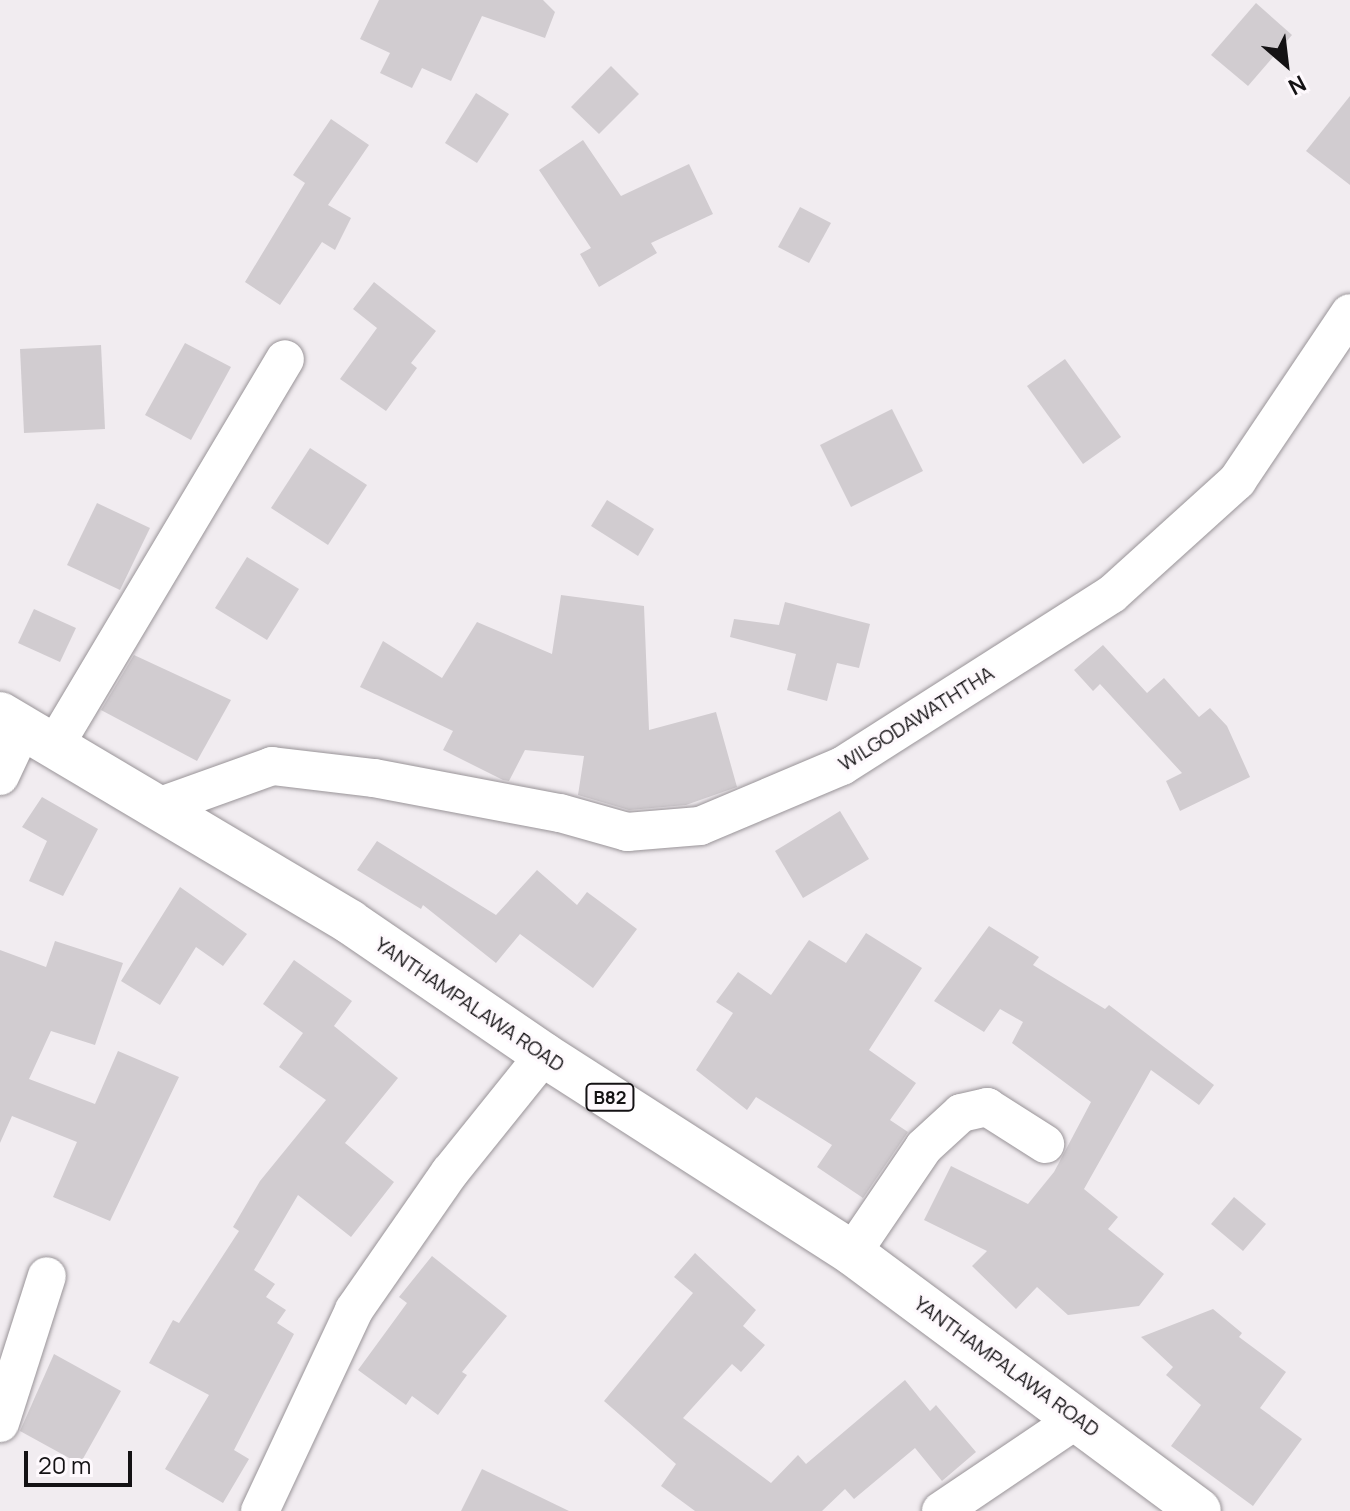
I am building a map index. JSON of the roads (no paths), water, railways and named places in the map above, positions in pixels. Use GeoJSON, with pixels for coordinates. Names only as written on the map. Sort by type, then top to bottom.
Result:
{"type":"FeatureCollection","features":[{"type":"Feature","properties":{"kind":"main road","name":"YANTHAMPALAWA ROAD"},"geometry":{"type":"LineString","coordinates":[[26,729],[161,806],[350,922],[544,1055],[852,1253],[1079,1418],[1199,1511]]}},
{"type":"Feature","properties":{"kind":"street","name":"WILGODAWATHTHA"},"geometry":{"type":"LineString","coordinates":[[161,806],[272,766],[374,778],[560,813],[627,832],[700,826],[842,766],[1112,594],[1237,481],[1350,313]]}},
{"type":"Feature","properties":{"kind":"street"},"geometry":{"type":"LineString","coordinates":[[0,776],[26,729],[285,359]]}},
{"type":"Feature","properties":{"kind":"street"},"geometry":{"type":"LineString","coordinates":[[260,1511],[354,1310],[450,1172],[544,1055]]}},
{"type":"Feature","properties":{"kind":"street"},"geometry":{"type":"LineString","coordinates":[[852,1253],[924,1147],[961,1113],[987,1107],[1045,1144]]}},
{"type":"Feature","properties":{"kind":"street"},"geometry":{"type":"LineString","coordinates":[[0,1423],[47,1276]]}},
{"type":"Feature","properties":{"kind":"street"},"geometry":{"type":"LineString","coordinates":[[941,1511],[1079,1418]]}}]}
